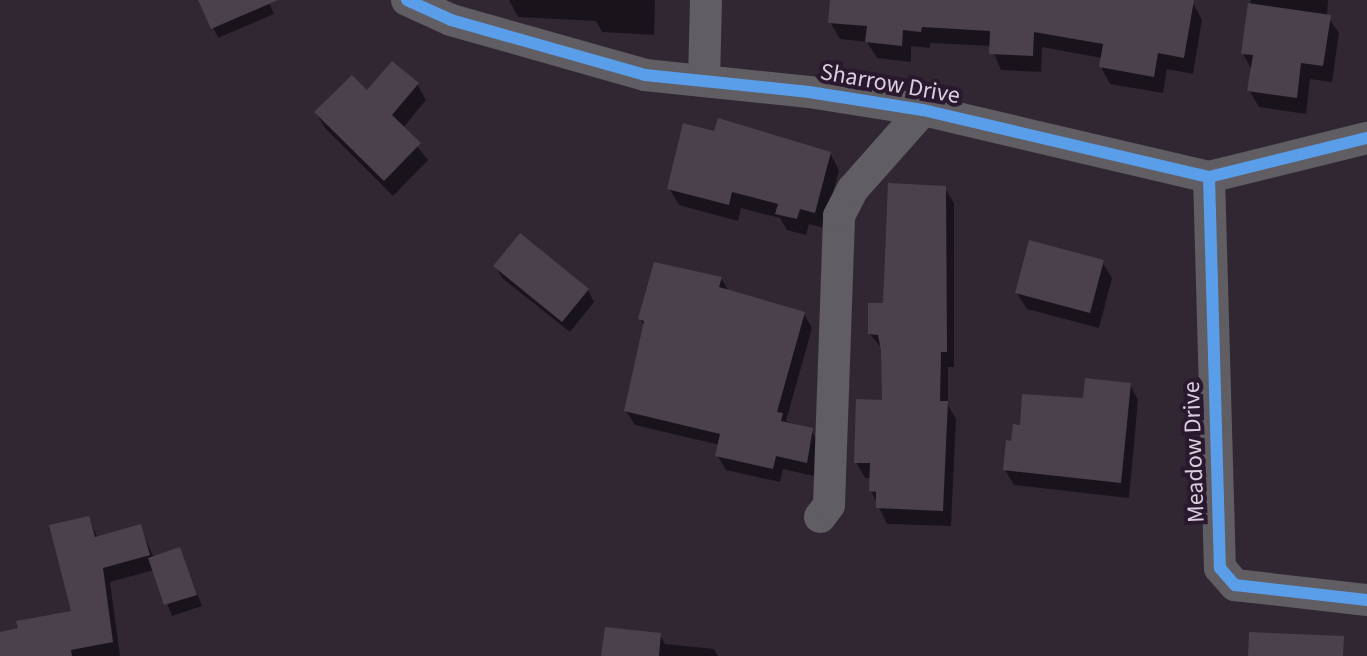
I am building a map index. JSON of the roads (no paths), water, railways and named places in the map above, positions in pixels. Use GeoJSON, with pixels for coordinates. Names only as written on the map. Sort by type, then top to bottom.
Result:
{"type":"FeatureCollection","features":[{"type":"Feature","properties":{"kind":"street","name":"Sharrow Drive"},"geometry":{"type":"LineString","coordinates":[[407,0],[451,20],[645,75],[923,110],[1209,177],[1367,138]]}},
{"type":"Feature","properties":{"kind":"street"},"geometry":{"type":"LineString","coordinates":[[704,81],[706,0]]}},
{"type":"Feature","properties":{"kind":"street"},"geometry":{"type":"LineString","coordinates":[[820,517],[829,505],[839,216],[853,189],[923,110]]}},
{"type":"Feature","properties":{"kind":"street","name":"Meadow Drive"},"geometry":{"type":"LineString","coordinates":[[1209,177],[1220,568],[1235,585],[1367,600]]}}]}
